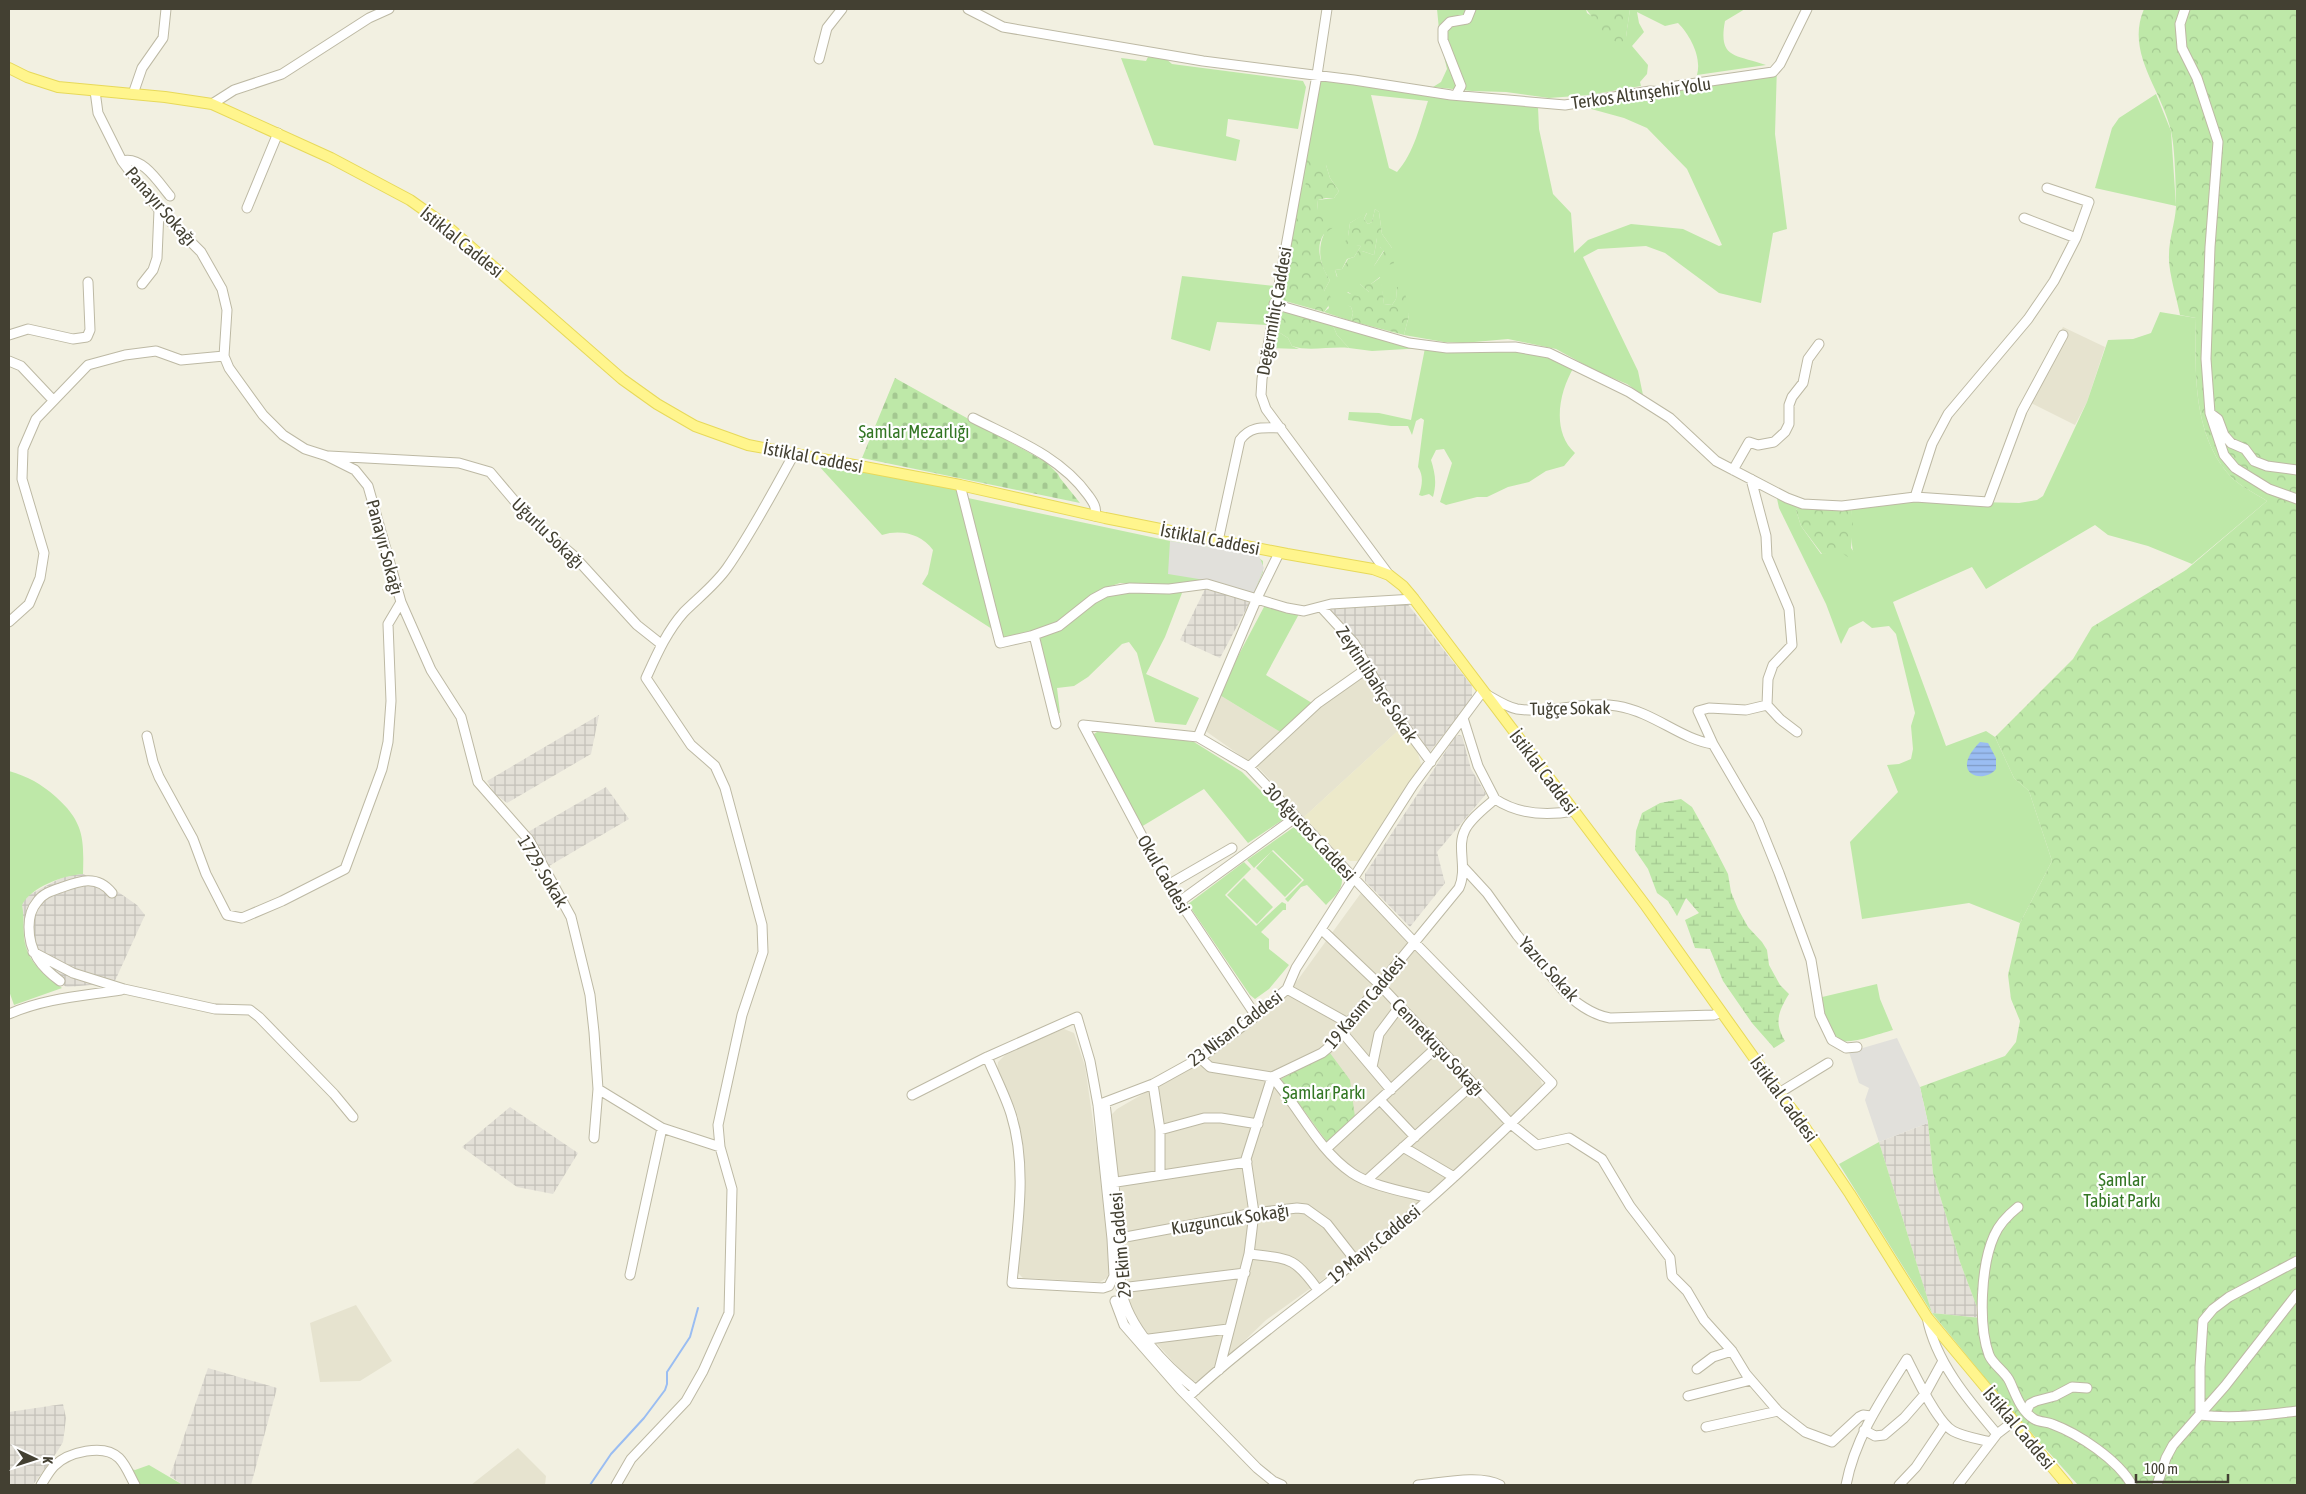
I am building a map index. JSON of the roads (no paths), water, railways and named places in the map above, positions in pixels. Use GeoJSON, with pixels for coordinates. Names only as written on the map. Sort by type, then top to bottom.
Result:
{"type":"FeatureCollection","features":[{"type":"Feature","properties":{"kind":"main road","name":"İstiklal Caddesi"},"geometry":{"type":"LineString","coordinates":[[9,68],[27,77],[58,87],[165,97],[212,104],[278,133],[410,200],[448,227],[622,379],[657,404],[695,426],[722,437],[794,454],[960,485],[1095,516],[1218,541],[1373,569],[1389,575],[1403,586],[1414,599],[1482,692],[1646,906],[1798,1117],[1850,1194],[1926,1317],[2067,1485]]}},
{"type":"Feature","properties":{"kind":"street"},"geometry":{"type":"LineString","coordinates":[[133,94],[142,68],[163,38],[166,9]]}},
{"type":"Feature","properties":{"kind":"street"},"geometry":{"type":"LineString","coordinates":[[212,104],[234,90],[282,74],[369,18],[389,9]]}},
{"type":"Feature","properties":{"kind":"street"},"geometry":{"type":"LineString","coordinates":[[819,59],[827,28],[842,9]]}},
{"type":"Feature","properties":{"kind":"street","name":"Terkos Altınşehir Yolu"},"geometry":{"type":"LineString","coordinates":[[968,9],[1003,27],[1203,61],[1456,95],[1566,105],[1650,91],[1664,92],[1676,86],[1773,72],[1780,64],[1807,9]]}},
{"type":"Feature","properties":{"kind":"street","name":"Değermihiç Caddesi"},"geometry":{"type":"LineString","coordinates":[[1326,9],[1317,76],[1274,304],[1261,386],[1266,409],[1389,575]]}},
{"type":"Feature","properties":{"kind":"street"},"geometry":{"type":"LineString","coordinates":[[1456,95],[1461,86],[1443,40],[1443,29],[1450,22],[1467,19],[1470,9]]}},
{"type":"Feature","properties":{"kind":"street"},"geometry":{"type":"LineString","coordinates":[[2185,9],[2180,24],[2182,48],[2197,78],[2218,142],[2210,246],[2206,359],[2210,413],[2224,455],[2235,468],[2269,489],[2297,499]]}},
{"type":"Feature","properties":{"kind":"street","name":"Panayır Sokağı"},"geometry":{"type":"LineString","coordinates":[[95,91],[98,113],[122,161],[159,210],[200,252],[222,289],[226,310],[224,356],[229,368],[272,425],[293,442],[355,470],[368,486],[401,602],[388,624],[391,701],[388,742],[382,769],[346,869],[282,901],[242,918],[227,915],[206,874],[193,839],[159,777],[153,762],[147,736]]}},
{"type":"Feature","properties":{"kind":"street"},"geometry":{"type":"LineString","coordinates":[[246,208],[278,133]]}},
{"type":"Feature","properties":{"kind":"street"},"geometry":{"type":"LineString","coordinates":[[122,161],[131,160],[143,167],[170,196]]}},
{"type":"Feature","properties":{"kind":"street"},"geometry":{"type":"LineString","coordinates":[[1915,497],[1932,444],[1948,414],[2028,319],[2054,281],[2076,238],[2089,202],[2047,188]]}},
{"type":"Feature","properties":{"kind":"street"},"geometry":{"type":"LineString","coordinates":[[142,284],[153,270],[157,258],[159,210]]}},
{"type":"Feature","properties":{"kind":"street"},"geometry":{"type":"LineString","coordinates":[[2024,218],[2076,238]]}},
{"type":"Feature","properties":{"kind":"street"},"geometry":{"type":"LineString","coordinates":[[9,335],[28,329],[72,339],[87,337],[90,330],[88,282]]}},
{"type":"Feature","properties":{"kind":"street"},"geometry":{"type":"LineString","coordinates":[[1274,304],[1409,343],[1447,348],[1515,347],[1549,353],[1629,392],[1670,418],[1716,461],[1733,470],[1787,498],[1803,504],[1842,506],[1915,497],[1988,502],[2022,412],[2063,334]]}},
{"type":"Feature","properties":{"kind":"street"},"geometry":{"type":"LineString","coordinates":[[1733,470],[1748,442],[1758,445],[1774,442],[1786,432],[1789,424],[1788,405],[1803,383],[1808,359],[1819,344]]}},
{"type":"Feature","properties":{"kind":"street"},"geometry":{"type":"LineString","coordinates":[[9,622],[28,604],[40,578],[44,553],[22,479],[23,449],[36,419],[88,365],[125,355],[156,351],[181,360],[224,356]]}},
{"type":"Feature","properties":{"kind":"street"},"geometry":{"type":"LineString","coordinates":[[9,361],[21,366],[53,400]]}},
{"type":"Feature","properties":{"kind":"street"},"geometry":{"type":"LineString","coordinates":[[2210,413],[2218,420],[2224,435],[2231,443],[2246,449],[2254,461],[2267,466],[2297,470]]}},
{"type":"Feature","properties":{"kind":"street"},"geometry":{"type":"LineString","coordinates":[[973,418],[1038,451],[1066,469],[1094,504],[1095,516]]}},
{"type":"Feature","properties":{"kind":"street"},"geometry":{"type":"LineString","coordinates":[[1218,541],[1240,440],[1257,427],[1281,428]]}},
{"type":"Feature","properties":{"kind":"street"},"geometry":{"type":"LineString","coordinates":[[616,1485],[631,1459],[686,1401],[703,1371],[729,1313],[732,1189],[720,1147],[718,1125],[721,1104],[730,1074],[742,1014],[763,952],[762,925],[725,788],[715,766],[691,745],[646,678],[661,644],[683,614],[726,569],[766,505],[794,454]]}},
{"type":"Feature","properties":{"kind":"street","name":"Uğurlu Sokağı"},"geometry":{"type":"LineString","coordinates":[[326,456],[459,463],[490,472],[529,518],[574,556],[637,625],[661,644]]}},
{"type":"Feature","properties":{"kind":"street"},"geometry":{"type":"LineString","coordinates":[[1751,479],[1766,536],[1767,557],[1789,608],[1792,636],[1792,645],[1789,650],[1773,665],[1768,679],[1767,706],[1797,732]]}},
{"type":"Feature","properties":{"kind":"street"},"geometry":{"type":"LineString","coordinates":[[960,485],[1000,642],[1034,635],[1059,626],[1093,599],[1106,592],[1118,589],[1143,587],[1169,589],[1207,584],[1296,610],[1311,610],[1331,604],[1414,599]]}},
{"type":"Feature","properties":{"kind":"street"},"geometry":{"type":"LineString","coordinates":[[1198,737],[1257,598],[1279,553]]}},
{"type":"Feature","properties":{"kind":"street","name":"1729. Sokak"},"geometry":{"type":"LineString","coordinates":[[401,602],[431,670],[461,717],[478,782],[529,840],[571,918],[590,996],[598,1089],[594,1138]]}},
{"type":"Feature","properties":{"kind":"street","name":"Zeytinlibahçe Sokak"},"geometry":{"type":"LineString","coordinates":[[1321,606],[1354,643],[1390,708],[1431,762]]}},
{"type":"Feature","properties":{"kind":"street"},"geometry":{"type":"LineString","coordinates":[[1034,635],[1056,724]]}},
{"type":"Feature","properties":{"kind":"street"},"geometry":{"type":"LineString","coordinates":[[1249,767],[1318,703],[1369,667]]}},
{"type":"Feature","properties":{"kind":"street","name":"Tuğçe Sokak"},"geometry":{"type":"LineString","coordinates":[[1482,692],[1515,709],[1615,706],[1639,711],[1700,742],[1713,744]]}},
{"type":"Feature","properties":{"kind":"street","name":"23 Nisan Caddesi"},"geometry":{"type":"LineString","coordinates":[[1102,1104],[1153,1084],[1200,1058],[1256,1016],[1287,989],[1296,968],[1353,878],[1431,762],[1482,692]]}},
{"type":"Feature","properties":{"kind":"street"},"geometry":{"type":"LineString","coordinates":[[1767,706],[1746,710],[1709,708],[1698,711],[1713,744],[1758,821],[1779,873],[1811,960],[1820,1015],[1832,1040],[1846,1048],[1857,1047]]}},
{"type":"Feature","properties":{"kind":"street"},"geometry":{"type":"LineString","coordinates":[[1506,723],[1515,709]]}},
{"type":"Feature","properties":{"kind":"street"},"geometry":{"type":"LineString","coordinates":[[1463,718],[1478,766],[1495,799],[1504,805],[1530,813],[1546,815],[1574,811]]}},
{"type":"Feature","properties":{"kind":"street","name":"Okul Caddesi"},"geometry":{"type":"LineString","coordinates":[[1198,737],[1083,725],[1168,885],[1256,1016]]}},
{"type":"Feature","properties":{"kind":"street","name":"30 Ağustos Caddesi"},"geometry":{"type":"LineString","coordinates":[[1198,737],[1249,767],[1414,943],[1552,1083]]}},
{"type":"Feature","properties":{"kind":"street","name":"19 Kasım Caddesi"},"geometry":{"type":"LineString","coordinates":[[1272,1077],[1322,1053],[1342,1032],[1379,984],[1459,888],[1463,879],[1462,849],[1465,830],[1495,799]]}},
{"type":"Feature","properties":{"kind":"street"},"geometry":{"type":"LineString","coordinates":[[1179,902],[1296,816]]}},
{"type":"Feature","properties":{"kind":"street"},"geometry":{"type":"LineString","coordinates":[[1168,885],[1232,848]]}},
{"type":"Feature","properties":{"kind":"street","name":"Yazıcı Sokak"},"geometry":{"type":"LineString","coordinates":[[1464,868],[1487,893],[1517,935],[1562,989],[1570,997],[1601,1016],[1610,1018],[1714,1015],[1721,1012]]}},
{"type":"Feature","properties":{"kind":"street"},"geometry":{"type":"LineString","coordinates":[[60,981],[42,967],[33,952],[30,921],[36,902],[43,895],[83,880],[100,883],[106,886],[112,893]]}},
{"type":"Feature","properties":{"kind":"street","name":"Cennetkuşu Sokağı"},"geometry":{"type":"LineString","coordinates":[[1321,929],[1379,984],[1511,1124],[1538,1145],[1569,1138],[1602,1159],[1630,1206],[1670,1258],[1672,1276],[1687,1291],[1704,1320],[1732,1351]]}},
{"type":"Feature","properties":{"kind":"street"},"geometry":{"type":"LineString","coordinates":[[33,952],[73,973],[124,989],[215,1008],[250,1010],[334,1094],[353,1118]]}},
{"type":"Feature","properties":{"kind":"street"},"geometry":{"type":"LineString","coordinates":[[9,1014],[26,1006],[55,999],[124,989]]}},
{"type":"Feature","properties":{"kind":"street"},"geometry":{"type":"LineString","coordinates":[[1287,989],[1348,1023]]}},
{"type":"Feature","properties":{"kind":"street"},"geometry":{"type":"LineString","coordinates":[[1372,1067],[1379,1034],[1400,1006]]}},
{"type":"Feature","properties":{"kind":"street","name":"29 Ekim Caddesi"},"geometry":{"type":"LineString","coordinates":[[1116,1239],[1114,1276],[1109,1286],[1103,1288],[1012,1283],[1019,1207],[1019,1160],[1011,1113],[987,1057],[1076,1017],[1102,1104],[1122,1288],[1128,1313],[1141,1340],[1188,1397],[1256,1468],[1273,1481],[1282,1485]]}},
{"type":"Feature","properties":{"kind":"street"},"geometry":{"type":"LineString","coordinates":[[1342,1032],[1391,1090]]}},
{"type":"Feature","properties":{"kind":"street"},"geometry":{"type":"LineString","coordinates":[[1326,1149],[1438,1046]]}},
{"type":"Feature","properties":{"kind":"street"},"geometry":{"type":"LineString","coordinates":[[912,1095],[987,1057]]}},
{"type":"Feature","properties":{"kind":"street"},"geometry":{"type":"LineString","coordinates":[[1200,1058],[1210,1067],[1272,1077],[1326,1149],[1353,1174],[1367,1180],[1429,1198]]}},
{"type":"Feature","properties":{"kind":"street"},"geometry":{"type":"LineString","coordinates":[[1779,1093],[1828,1063]]}},
{"type":"Feature","properties":{"kind":"street"},"geometry":{"type":"LineString","coordinates":[[1219,1370],[1228,1329],[1249,1254],[1254,1213],[1247,1162],[1272,1077]]}},
{"type":"Feature","properties":{"kind":"street","name":"19 Mayıs Caddesi"},"geometry":{"type":"LineString","coordinates":[[1188,1397],[1356,1261],[1454,1177],[1552,1083]]}},
{"type":"Feature","properties":{"kind":"street"},"geometry":{"type":"LineString","coordinates":[[1153,1084],[1160,1130],[1160,1174]]}},
{"type":"Feature","properties":{"kind":"street"},"geometry":{"type":"LineString","coordinates":[[1367,1180],[1473,1084]]}},
{"type":"Feature","properties":{"kind":"street"},"geometry":{"type":"LineString","coordinates":[[598,1089],[662,1128],[720,1147]]}},
{"type":"Feature","properties":{"kind":"street"},"geometry":{"type":"LineString","coordinates":[[1380,1100],[1415,1137]]}},
{"type":"Feature","properties":{"kind":"street"},"geometry":{"type":"LineString","coordinates":[[1160,1130],[1204,1118],[1221,1118],[1258,1124]]}},
{"type":"Feature","properties":{"kind":"street"},"geometry":{"type":"LineString","coordinates":[[630,1275],[662,1128]]}},
{"type":"Feature","properties":{"kind":"street"},"geometry":{"type":"LineString","coordinates":[[1403,1148],[1454,1177]]}},
{"type":"Feature","properties":{"kind":"street"},"geometry":{"type":"LineString","coordinates":[[1111,1182],[1247,1162]]}},
{"type":"Feature","properties":{"kind":"street"},"geometry":{"type":"LineString","coordinates":[[2018,1207],[2005,1218],[1994,1234],[1986,1255],[1983,1275],[1984,1320],[1990,1356],[2009,1380],[2019,1405],[2026,1412],[2035,1420],[2053,1424],[2097,1449],[2125,1472],[2132,1485]]}},
{"type":"Feature","properties":{"kind":"street","name":"Kuzguncuk Sokağı"},"geometry":{"type":"LineString","coordinates":[[1116,1239],[1254,1213],[1281,1209],[1306,1210],[1326,1224],[1356,1261]]}},
{"type":"Feature","properties":{"kind":"street"},"geometry":{"type":"LineString","coordinates":[[1249,1254],[1281,1258],[1296,1263],[1318,1290]]}},
{"type":"Feature","properties":{"kind":"street"},"geometry":{"type":"LineString","coordinates":[[2200,1415],[2200,1367],[2203,1321],[2212,1309],[2229,1296],[2297,1261]]}},
{"type":"Feature","properties":{"kind":"street"},"geometry":{"type":"LineString","coordinates":[[1122,1288],[1245,1273]]}},
{"type":"Feature","properties":{"kind":"street"},"geometry":{"type":"LineString","coordinates":[[2157,1485],[2173,1445],[2225,1386],[2297,1294]]}},
{"type":"Feature","properties":{"kind":"street","name":"29 Ekim Caddesi"},"geometry":{"type":"LineString","coordinates":[[1115,1301],[1124,1325],[1196,1390]]}},
{"type":"Feature","properties":{"kind":"street"},"geometry":{"type":"LineString","coordinates":[[1926,1317],[1930,1334],[1943,1361],[1983,1418],[1997,1434]]}},
{"type":"Feature","properties":{"kind":"street"},"geometry":{"type":"LineString","coordinates":[[1141,1340],[1228,1329]]}},
{"type":"Feature","properties":{"kind":"street"},"geometry":{"type":"LineString","coordinates":[[1697,1369],[1713,1357],[1732,1351],[1752,1380],[1778,1411],[1805,1432],[1832,1442],[1859,1417],[1863,1415],[1871,1416]]}},
{"type":"Feature","properties":{"kind":"street"},"geometry":{"type":"LineString","coordinates":[[1846,1485],[1851,1460],[1864,1430],[1906,1359],[1925,1394],[1945,1424],[1954,1432],[1991,1442]]}},
{"type":"Feature","properties":{"kind":"street"},"geometry":{"type":"LineString","coordinates":[[1864,1430],[1875,1436],[1884,1435],[1904,1418],[1925,1394],[1943,1361]]}},
{"type":"Feature","properties":{"kind":"street"},"geometry":{"type":"LineString","coordinates":[[1688,1396],[1752,1380]]}},
{"type":"Feature","properties":{"kind":"street"},"geometry":{"type":"LineString","coordinates":[[2026,1412],[2030,1404],[2036,1400],[2055,1396],[2072,1387],[2087,1388]]}},
{"type":"Feature","properties":{"kind":"street"},"geometry":{"type":"LineString","coordinates":[[1706,1427],[1778,1411]]}},
{"type":"Feature","properties":{"kind":"street"},"geometry":{"type":"LineString","coordinates":[[2200,1415],[2219,1417],[2248,1416],[2297,1411]]}},
{"type":"Feature","properties":{"kind":"street"},"geometry":{"type":"LineString","coordinates":[[1958,1485],[1997,1434],[2014,1421]]}},
{"type":"Feature","properties":{"kind":"street"},"geometry":{"type":"LineString","coordinates":[[1899,1485],[1916,1467],[1945,1424]]}},
{"type":"Feature","properties":{"kind":"street"},"geometry":{"type":"LineString","coordinates":[[41,1485],[55,1464],[70,1456],[101,1450],[110,1452],[119,1458],[134,1485]]}},
{"type":"Feature","properties":{"kind":"street"},"geometry":{"type":"LineString","coordinates":[[1418,1485],[1471,1480],[1487,1480],[1500,1485]]}},
{"type":"Feature","properties":{"kind":"water"},"geometry":{"type":"Polygon","coordinates":[[[1980,742],[1988,743],[1996,758],[1996,769],[1984,776],[1971,774],[1967,762],[1971,753],[1980,742]]]}},
{"type":"Feature","properties":{"kind":"waterway"},"geometry":{"type":"LineString","coordinates":[[590,1485],[611,1454],[644,1418],[665,1390],[667,1372],[690,1337],[698,1308]]}},
{"type":"Feature","properties":{"kind":"park label","name":"Şamlar Mezarlığı"},"geometry":{"type":"Point","coordinates":[914,431]}},
{"type":"Feature","properties":{"kind":"park label","name":"Şamlar Parkı"},"geometry":{"type":"Point","coordinates":[1324,1092]}},
{"type":"Feature","properties":{"kind":"park label","name":"Şamlar Tabiat Parkı"},"geometry":{"type":"Point","coordinates":[2122,1189]}}]}
